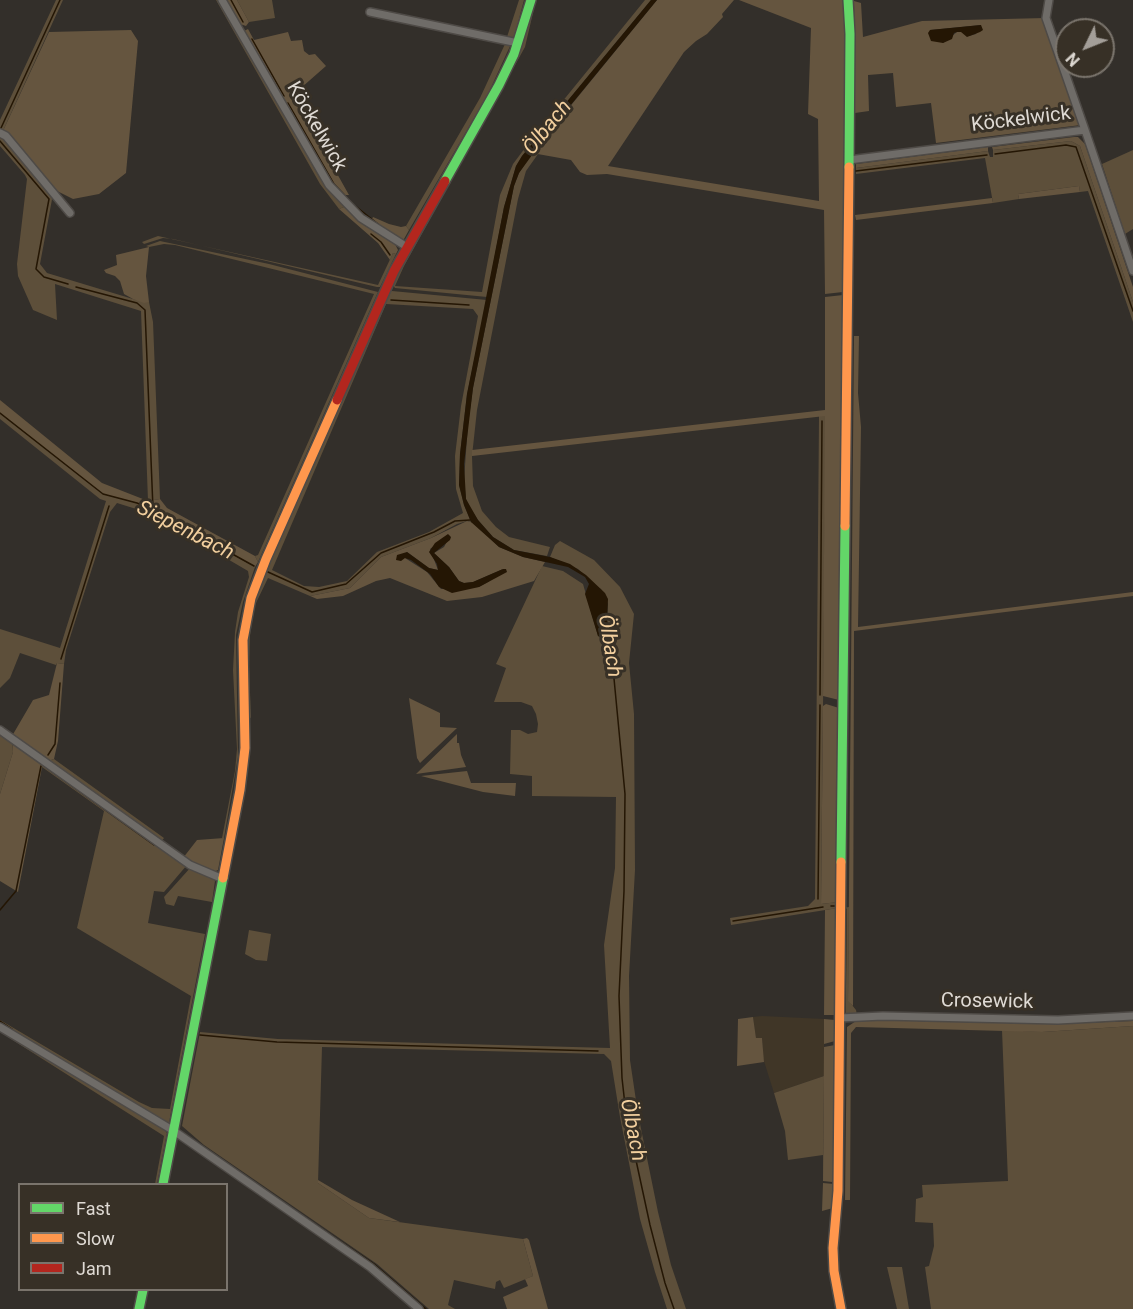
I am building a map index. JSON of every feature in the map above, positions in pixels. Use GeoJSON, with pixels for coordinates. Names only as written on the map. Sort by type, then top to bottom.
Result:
{"type":"FeatureCollection","features":[{"type":"Feature","properties":{"kind":"street","name":"Köckelwick"},"geometry":{"type":"LineString","coordinates":[[222,0],[329,185],[361,218],[407,247]]}},
{"type":"Feature","properties":{"kind":"street"},"geometry":{"type":"LineString","coordinates":[[163,1183],[243,770],[245,729],[242,650],[245,620],[251,598],[387,287],[407,247],[495,94],[518,43],[531,0]]}},
{"type":"Feature","properties":{"kind":"street"},"geometry":{"type":"LineString","coordinates":[[841,1309],[832,1248],[838,1191],[849,160],[848,0]]}},
{"type":"Feature","properties":{"kind":"street"},"geometry":{"type":"LineString","coordinates":[[1049,0],[1047,18],[1085,130]]}},
{"type":"Feature","properties":{"kind":"street"},"geometry":{"type":"LineString","coordinates":[[370,12],[518,43]]}},
{"type":"Feature","properties":{"kind":"street","name":"Köckelwick"},"geometry":{"type":"LineString","coordinates":[[849,160],[1085,130],[1133,271]]}},
{"type":"Feature","properties":{"kind":"street"},"geometry":{"type":"LineString","coordinates":[[0,133],[6,136],[70,213]]}},
{"type":"Feature","properties":{"kind":"street"},"geometry":{"type":"LineString","coordinates":[[0,730],[190,865],[223,879]]}},
{"type":"Feature","properties":{"kind":"street","name":"Crosewick"},"geometry":{"type":"LineString","coordinates":[[840,1018],[884,1016],[1058,1020],[1133,1016]]}},
{"type":"Feature","properties":{"kind":"street"},"geometry":{"type":"LineString","coordinates":[[0,1027],[174,1131],[370,1267],[418,1309]]}},
{"type":"Feature","properties":{"kind":"street"},"geometry":{"type":"LineString","coordinates":[[139,1309],[143,1291]]}},
{"type":"Feature","properties":{"kind":"shaded area"},"geometry":{"type":"Polygon","coordinates":[[[56,0],[63,0],[2,133],[0,132],[0,120],[56,0]]]}},
{"type":"Feature","properties":{"kind":"shaded area"},"geometry":{"type":"Polygon","coordinates":[[[216,0],[220,0],[318,175],[344,207],[339,209],[320,184],[216,0]]]}},
{"type":"Feature","properties":{"kind":"shaded area"},"geometry":{"type":"Polygon","coordinates":[[[227,0],[237,0],[249,22],[246,26],[240,24],[227,0]]]}},
{"type":"Feature","properties":{"kind":"shaded area"},"geometry":{"type":"Polygon","coordinates":[[[237,0],[272,0],[275,18],[249,22],[237,0]]]}},
{"type":"Feature","properties":{"kind":"shaded area"},"geometry":{"type":"Polygon","coordinates":[[[519,0],[524,0],[514,38],[511,39],[391,13],[507,37],[519,0]]]}},
{"type":"Feature","properties":{"kind":"shaded area"},"geometry":{"type":"Polygon","coordinates":[[[534,0],[536,0],[525,47],[395,286],[482,292],[500,195],[513,164],[645,0],[651,0],[516,166],[504,207],[487,297],[395,288],[393,285],[398,270],[487,115],[534,0]]]}},
{"type":"Feature","properties":{"kind":"shaded area"},"geometry":{"type":"Polygon","coordinates":[[[657,0],[734,0],[722,14],[723,17],[707,34],[684,52],[608,166],[819,201],[818,119],[808,114],[811,28],[739,0],[845,0],[843,292],[825,294],[824,210],[607,174],[587,175],[580,172],[571,160],[532,153],[657,0]]]}},
{"type":"Feature","properties":{"kind":"shaded area"},"geometry":{"type":"Polygon","coordinates":[[[854,1],[861,3],[863,37],[922,21],[1045,18],[1055,48],[1055,78],[1065,78],[1081,125],[936,143],[931,103],[896,107],[893,73],[868,75],[869,111],[855,113],[854,1]],[[981,25],[930,30],[943,43],[957,32],[961,31],[969,36],[976,34],[981,25]]]}},
{"type":"Feature","properties":{"kind":"shaded area"},"geometry":{"type":"Polygon","coordinates":[[[370,14],[511,44],[488,94],[409,230],[406,226],[480,98],[505,44],[369,16],[370,14]]]}},
{"type":"Feature","properties":{"kind":"shaded area"},"geometry":{"type":"Polygon","coordinates":[[[248,29],[254,40],[288,32],[291,41],[302,40],[304,51],[309,55],[315,54],[326,66],[293,95],[349,195],[340,195],[333,187],[244,31],[248,29]]]}},
{"type":"Feature","properties":{"kind":"shaded area"},"geometry":{"type":"Polygon","coordinates":[[[131,30],[138,41],[126,173],[99,194],[73,199],[57,191],[10,137],[2,133],[49,32],[131,30]]]}},
{"type":"Feature","properties":{"kind":"shaded area"},"geometry":{"type":"Polygon","coordinates":[[[0,136],[53,194],[40,264],[47,273],[149,302],[153,322],[160,499],[148,501],[141,311],[55,284],[57,320],[33,310],[18,276],[17,264],[27,179],[0,146],[0,136]]]}},
{"type":"Feature","properties":{"kind":"shaded area"},"geometry":{"type":"Polygon","coordinates":[[[1078,137],[1085,144],[1133,287],[1133,302],[1080,146],[1071,141],[993,150],[992,147],[1078,137]]]}},
{"type":"Feature","properties":{"kind":"shaded area"},"geometry":{"type":"Polygon","coordinates":[[[1071,141],[1080,146],[1133,302],[1133,322],[1088,191],[1080,192],[1079,186],[1018,194],[1019,199],[993,203],[985,158],[856,174],[856,168],[988,151],[990,157],[993,157],[993,150],[1071,141]]]}},
{"type":"Feature","properties":{"kind":"shaded area"},"geometry":{"type":"Polygon","coordinates":[[[988,147],[988,151],[856,168],[856,164],[988,147]]]}},
{"type":"Feature","properties":{"kind":"shaded area"},"geometry":{"type":"Polygon","coordinates":[[[1133,150],[1133,229],[1125,234],[1102,164],[1133,150]]]}},
{"type":"Feature","properties":{"kind":"shaded area"},"geometry":{"type":"Polygon","coordinates":[[[532,153],[538,154],[526,171],[518,199],[477,410],[472,456],[473,486],[482,511],[496,527],[509,537],[550,547],[547,556],[514,550],[493,537],[470,508],[466,499],[464,480],[473,388],[514,186],[519,173],[532,153]]]}},
{"type":"Feature","properties":{"kind":"shaded area"},"geometry":{"type":"Polygon","coordinates":[[[1079,186],[1080,192],[1019,199],[1018,194],[1079,186]]]}},
{"type":"Feature","properties":{"kind":"shaded area"},"geometry":{"type":"Polygon","coordinates":[[[992,198],[993,203],[856,220],[855,215],[992,198]]]}},
{"type":"Feature","properties":{"kind":"shaded area"},"geometry":{"type":"Polygon","coordinates":[[[344,207],[364,225],[395,244],[398,250],[396,254],[393,253],[390,260],[378,243],[339,209],[344,207]]]}},
{"type":"Feature","properties":{"kind":"shaded area"},"geometry":{"type":"Polygon","coordinates":[[[373,217],[389,224],[406,226],[409,230],[404,239],[400,239],[370,223],[373,217]]]}},
{"type":"Feature","properties":{"kind":"shaded area"},"geometry":{"type":"Polygon","coordinates":[[[158,236],[170,239],[163,238],[144,244],[142,242],[158,236]]]}},
{"type":"Feature","properties":{"kind":"shaded area"},"geometry":{"type":"Polygon","coordinates":[[[160,241],[269,264],[378,292],[258,562],[255,556],[258,555],[374,294],[175,245],[146,246],[160,241]]]}},
{"type":"Feature","properties":{"kind":"shaded area"},"geometry":{"type":"Polygon","coordinates":[[[200,245],[378,285],[393,253],[396,254],[380,287],[377,287],[200,245]]]}},
{"type":"Feature","properties":{"kind":"shaded area"},"geometry":{"type":"Polygon","coordinates":[[[149,247],[146,276],[149,302],[144,303],[124,294],[120,281],[104,270],[117,265],[116,255],[149,247]]]}},
{"type":"Feature","properties":{"kind":"shaded area"},"geometry":{"type":"Polygon","coordinates":[[[389,292],[487,300],[467,394],[460,454],[459,485],[471,522],[457,524],[431,538],[381,557],[350,588],[310,596],[268,578],[255,605],[250,635],[251,718],[247,716],[246,634],[259,585],[389,292]],[[386,304],[272,570],[304,586],[319,587],[347,581],[377,552],[429,532],[463,513],[456,489],[455,456],[461,406],[478,316],[473,309],[386,304]]]}},
{"type":"Feature","properties":{"kind":"shaded area"},"geometry":{"type":"Polygon","coordinates":[[[843,295],[839,700],[823,696],[825,416],[472,456],[472,450],[825,410],[825,297],[843,295]]]}},
{"type":"Feature","properties":{"kind":"shaded area"},"geometry":{"type":"Polygon","coordinates":[[[854,336],[859,336],[858,393],[861,427],[858,627],[1133,592],[1133,596],[854,631],[853,1006],[848,1001],[854,336]]]}},
{"type":"Feature","properties":{"kind":"shaded area"},"geometry":{"type":"Polygon","coordinates":[[[0,400],[102,483],[148,501],[160,499],[167,508],[255,556],[258,562],[255,567],[153,510],[103,494],[0,413],[0,400]]]}},
{"type":"Feature","properties":{"kind":"shaded area"},"geometry":{"type":"Polygon","coordinates":[[[0,413],[103,494],[153,510],[255,567],[243,602],[236,635],[238,757],[224,838],[222,838],[237,749],[233,670],[235,632],[238,612],[249,577],[248,571],[149,513],[117,503],[110,512],[66,650],[64,664],[57,663],[56,665],[20,653],[10,678],[0,688],[0,629],[60,648],[106,501],[100,499],[0,419],[0,413]]]}},
{"type":"Feature","properties":{"kind":"shaded area"},"geometry":{"type":"Polygon","coordinates":[[[826,415],[821,904],[838,902],[838,908],[731,925],[730,918],[808,906],[815,899],[819,416],[826,415]]]}},
{"type":"Feature","properties":{"kind":"shaded area"},"geometry":{"type":"Polygon","coordinates":[[[467,521],[474,523],[499,547],[523,557],[545,562],[534,581],[482,597],[447,601],[390,578],[376,581],[343,596],[317,599],[310,596],[350,588],[381,557],[467,521]],[[448,535],[430,549],[438,570],[429,568],[407,552],[405,558],[427,572],[441,589],[479,587],[503,569],[473,582],[459,581],[449,567],[434,553],[444,547],[450,536],[448,535]]]}},
{"type":"Feature","properties":{"kind":"shaded area"},"geometry":{"type":"Polygon","coordinates":[[[560,541],[594,560],[620,587],[634,614],[629,663],[634,714],[635,870],[629,976],[630,1060],[638,1114],[658,1212],[671,1265],[686,1309],[667,1309],[655,1272],[640,1219],[611,1061],[604,1054],[322,1047],[318,1183],[369,1218],[523,1239],[533,1276],[504,1288],[500,1280],[496,1282],[495,1289],[454,1280],[448,1305],[455,1309],[429,1309],[377,1264],[204,1145],[182,1126],[200,1032],[278,1039],[610,1048],[604,945],[615,868],[616,797],[532,796],[532,776],[510,774],[511,730],[520,730],[528,734],[537,732],[536,714],[532,706],[521,702],[494,702],[506,668],[496,664],[542,566],[563,571],[583,584],[598,636],[613,644],[607,620],[608,604],[601,589],[578,569],[550,557],[555,545],[560,541]]]}},
{"type":"Feature","properties":{"kind":"shaded area"},"geometry":{"type":"Polygon","coordinates":[[[57,663],[64,664],[58,741],[54,759],[42,767],[18,892],[0,881],[0,794],[13,752],[12,736],[33,700],[49,695],[57,663]]]}},
{"type":"Feature","properties":{"kind":"shaded area"},"geometry":{"type":"Polygon","coordinates":[[[409,698],[440,713],[440,727],[457,728],[420,763],[417,758],[409,698]]]}},
{"type":"Feature","properties":{"kind":"shaded area"},"geometry":{"type":"Polygon","coordinates":[[[826,704],[839,708],[838,902],[821,904],[823,706],[826,704]]]}},
{"type":"Feature","properties":{"kind":"shaded area"},"geometry":{"type":"Polygon","coordinates":[[[0,731],[12,740],[13,752],[0,794],[0,731]]]}},
{"type":"Feature","properties":{"kind":"shaded area"},"geometry":{"type":"Polygon","coordinates":[[[457,734],[457,743],[459,743],[466,767],[416,774],[457,734]]]}},
{"type":"Feature","properties":{"kind":"shaded area"},"geometry":{"type":"Polygon","coordinates":[[[54,759],[164,838],[161,842],[48,761],[54,759]]]}},
{"type":"Feature","properties":{"kind":"shaded area"},"geometry":{"type":"Polygon","coordinates":[[[45,763],[187,865],[164,892],[154,891],[148,923],[205,934],[169,1123],[0,1025],[0,1020],[139,1102],[152,1108],[170,1109],[191,996],[77,928],[104,811],[42,767],[45,763]]]}},
{"type":"Feature","properties":{"kind":"shaded area"},"geometry":{"type":"Polygon","coordinates":[[[467,771],[471,783],[516,783],[515,796],[483,792],[421,776],[467,771]]]}},
{"type":"Feature","properties":{"kind":"shaded area"},"geometry":{"type":"Polygon","coordinates":[[[224,838],[216,871],[211,873],[183,858],[197,840],[224,838]]]}},
{"type":"Feature","properties":{"kind":"shaded area"},"geometry":{"type":"Polygon","coordinates":[[[191,867],[213,877],[215,881],[212,902],[178,896],[174,906],[166,904],[164,897],[191,867]]]}},
{"type":"Feature","properties":{"kind":"shaded area"},"geometry":{"type":"Polygon","coordinates":[[[849,907],[848,1000],[857,1015],[842,1015],[843,908],[849,907]]]}},
{"type":"Feature","properties":{"kind":"shaded area"},"geometry":{"type":"Polygon","coordinates":[[[838,908],[836,1011],[835,1015],[824,1015],[825,910],[838,908]]]}},
{"type":"Feature","properties":{"kind":"shaded area"},"geometry":{"type":"Polygon","coordinates":[[[249,930],[271,934],[267,961],[256,960],[245,954],[249,930]]]}},
{"type":"Feature","properties":{"kind":"shaded area"},"geometry":{"type":"Polygon","coordinates":[[[753,1017],[824,1019],[824,1076],[774,1093],[763,1058],[762,1038],[756,1039],[753,1017]]]}},
{"type":"Feature","properties":{"kind":"shaded area"},"geometry":{"type":"Polygon","coordinates":[[[753,1017],[756,1038],[762,1038],[764,1062],[737,1066],[738,1019],[753,1017]]]}},
{"type":"Feature","properties":{"kind":"shaded area"},"geometry":{"type":"Polygon","coordinates":[[[824,1019],[835,1020],[837,1037],[835,1041],[824,1044],[824,1019]]]}},
{"type":"Feature","properties":{"kind":"shaded area"},"geometry":{"type":"Polygon","coordinates":[[[856,1021],[1050,1024],[1133,1021],[1133,1026],[1042,1032],[856,1027],[851,1033],[850,1200],[845,1200],[847,1027],[856,1021]]]}},
{"type":"Feature","properties":{"kind":"shaded area"},"geometry":{"type":"Polygon","coordinates":[[[1133,1026],[1133,1309],[931,1309],[925,1267],[929,1266],[934,1246],[933,1223],[915,1222],[916,1199],[923,1197],[922,1185],[1008,1181],[1002,1030],[1042,1032],[1133,1026]]]}},
{"type":"Feature","properties":{"kind":"shaded area"},"geometry":{"type":"Polygon","coordinates":[[[0,1029],[163,1128],[167,1133],[157,1183],[155,1183],[164,1136],[0,1032],[0,1029]]]}},
{"type":"Feature","properties":{"kind":"shaded area"},"geometry":{"type":"Polygon","coordinates":[[[835,1045],[834,1181],[832,1182],[823,1181],[824,1047],[835,1045]]]}},
{"type":"Feature","properties":{"kind":"shaded area"},"geometry":{"type":"Polygon","coordinates":[[[824,1076],[823,1155],[788,1160],[785,1131],[774,1093],[824,1076]]]}},
{"type":"Feature","properties":{"kind":"shaded area"},"geometry":{"type":"Polygon","coordinates":[[[318,1180],[352,1200],[400,1222],[369,1218],[318,1183],[318,1180]]]}},
{"type":"Feature","properties":{"kind":"shaded area"},"geometry":{"type":"Polygon","coordinates":[[[823,1183],[834,1184],[834,1189],[833,1208],[822,1211],[823,1183]]]}},
{"type":"Feature","properties":{"kind":"shaded area"},"geometry":{"type":"Polygon","coordinates":[[[527,1238],[548,1309],[507,1309],[503,1297],[528,1286],[525,1279],[533,1276],[523,1239],[527,1238]]]}},
{"type":"Feature","properties":{"kind":"shaded area"},"geometry":{"type":"Polygon","coordinates":[[[887,1267],[902,1267],[909,1309],[897,1309],[887,1267]]]}},
{"type":"Feature","properties":{"kind":"water"},"geometry":{"type":"Polygon","coordinates":[[[651,0],[657,0],[551,129],[519,173],[514,186],[473,388],[464,464],[466,499],[478,520],[493,537],[514,550],[550,557],[570,564],[605,593],[608,599],[607,620],[613,647],[608,647],[605,639],[598,636],[585,594],[589,584],[585,577],[568,567],[523,557],[499,547],[471,522],[459,485],[460,454],[467,394],[504,207],[516,166],[651,0]]]}},
{"type":"Feature","properties":{"kind":"water"},"geometry":{"type":"Polygon","coordinates":[[[981,25],[983,30],[980,32],[967,37],[957,32],[954,33],[952,39],[943,43],[931,41],[928,33],[930,30],[981,25]]]}},
{"type":"Feature","properties":{"kind":"water"},"geometry":{"type":"Polygon","coordinates":[[[448,534],[451,537],[450,540],[434,553],[449,567],[459,581],[473,582],[503,569],[507,572],[479,587],[452,593],[439,587],[430,574],[411,560],[405,558],[401,561],[396,560],[397,555],[407,552],[429,568],[438,570],[429,552],[435,543],[448,534]]]}},
{"type":"Feature","properties":{"kind":"waterway"},"geometry":{"type":"LineString","coordinates":[[1,128],[60,0]]}},
{"type":"Feature","properties":{"kind":"waterway"},"geometry":{"type":"LineString","coordinates":[[231,0],[243,22]]}},
{"type":"Feature","properties":{"kind":"waterway"},"geometry":{"type":"LineString","coordinates":[[252,39],[284,96]]}},
{"type":"Feature","properties":{"kind":"waterway"},"geometry":{"type":"LineString","coordinates":[[288,103],[334,184],[354,205],[378,224]]}},
{"type":"Feature","properties":{"kind":"waterway"},"geometry":{"type":"LineString","coordinates":[[0,141],[49,199],[36,269],[44,277],[68,284]]}},
{"type":"Feature","properties":{"kind":"waterway"},"geometry":{"type":"LineString","coordinates":[[995,154],[1066,145],[1076,147],[1133,311]]}},
{"type":"Feature","properties":{"kind":"waterway"},"geometry":{"type":"LineString","coordinates":[[856,171],[987,155]]}},
{"type":"Feature","properties":{"kind":"waterway"},"geometry":{"type":"LineString","coordinates":[[371,234],[381,242],[390,255]]}},
{"type":"Feature","properties":{"kind":"waterway"},"geometry":{"type":"LineString","coordinates":[[76,287],[137,303],[145,310],[153,509]]}},
{"type":"Feature","properties":{"kind":"waterway"},"geometry":{"type":"LineString","coordinates":[[391,300],[469,305]]}},
{"type":"Feature","properties":{"kind":"waterway","name":"Siepenbach"},"geometry":{"type":"LineString","coordinates":[[0,413],[103,494],[153,510],[254,566]]}},
{"type":"Feature","properties":{"kind":"waterway"},"geometry":{"type":"LineString","coordinates":[[820,695],[822,421]]}},
{"type":"Feature","properties":{"kind":"waterway"},"geometry":{"type":"LineString","coordinates":[[61,659],[109,506]]}},
{"type":"Feature","properties":{"kind":"waterway","name":"Siepenbach"},"geometry":{"type":"LineString","coordinates":[[268,572],[312,592],[346,584],[381,553],[455,521],[470,520]]}},
{"type":"Feature","properties":{"kind":"waterway","name":"Ölbach"},"geometry":{"type":"LineString","coordinates":[[611,647],[625,794],[624,891],[619,996],[622,1078],[626,1114],[650,1225],[674,1309]]}},
{"type":"Feature","properties":{"kind":"waterway"},"geometry":{"type":"LineString","coordinates":[[48,755],[55,744],[60,683]]}},
{"type":"Feature","properties":{"kind":"waterway"},"geometry":{"type":"LineString","coordinates":[[818,899],[820,705]]}},
{"type":"Feature","properties":{"kind":"waterway"},"geometry":{"type":"LineString","coordinates":[[0,910],[16,891],[41,766]]}},
{"type":"Feature","properties":{"kind":"waterway"},"geometry":{"type":"LineString","coordinates":[[48,769],[154,845]]}},
{"type":"Feature","properties":{"kind":"waterway"},"geometry":{"type":"LineString","coordinates":[[831,906],[836,906]]}},
{"type":"Feature","properties":{"kind":"waterway"},"geometry":{"type":"LineString","coordinates":[[733,921],[823,907]]}},
{"type":"Feature","properties":{"kind":"waterway"},"geometry":{"type":"LineString","coordinates":[[845,1013],[846,909]]}},
{"type":"Feature","properties":{"kind":"waterway"},"geometry":{"type":"LineString","coordinates":[[0,1021],[12,1029]]}},
{"type":"Feature","properties":{"kind":"waterway"},"geometry":{"type":"LineString","coordinates":[[200,1035],[277,1042],[598,1051]]}},
{"type":"Feature","properties":{"kind":"waterway"},"geometry":{"type":"LineString","coordinates":[[268,1192],[374,1264],[426,1309]]}},
{"type":"Feature","properties":{"kind":"traffic: fast"},"geometry":{"type":"LineString","coordinates":[[445,181],[514,54],[531,0]]}},
{"type":"Feature","properties":{"kind":"traffic: fast"},"geometry":{"type":"LineString","coordinates":[[848,0],[849,167]]}},
{"type":"Feature","properties":{"kind":"traffic: fast"},"geometry":{"type":"LineString","coordinates":[[841,862],[845,526]]}},
{"type":"Feature","properties":{"kind":"traffic: fast"},"geometry":{"type":"LineString","coordinates":[[163,1183],[223,878]]}},
{"type":"Feature","properties":{"kind":"traffic: fast"},"geometry":{"type":"LineString","coordinates":[[139,1309],[143,1291]]}},
{"type":"Feature","properties":{"kind":"traffic: slow"},"geometry":{"type":"LineString","coordinates":[[845,526],[849,167]]}},
{"type":"Feature","properties":{"kind":"traffic: slow"},"geometry":{"type":"LineString","coordinates":[[223,878],[240,790],[245,748],[243,640],[251,598],[337,400]]}},
{"type":"Feature","properties":{"kind":"traffic: slow"},"geometry":{"type":"LineString","coordinates":[[841,862],[838,1191],[833,1248],[834,1271],[841,1309]]}},
{"type":"Feature","properties":{"kind":"traffic: jam"},"geometry":{"type":"LineString","coordinates":[[337,400],[394,271],[445,181]]}}]}
